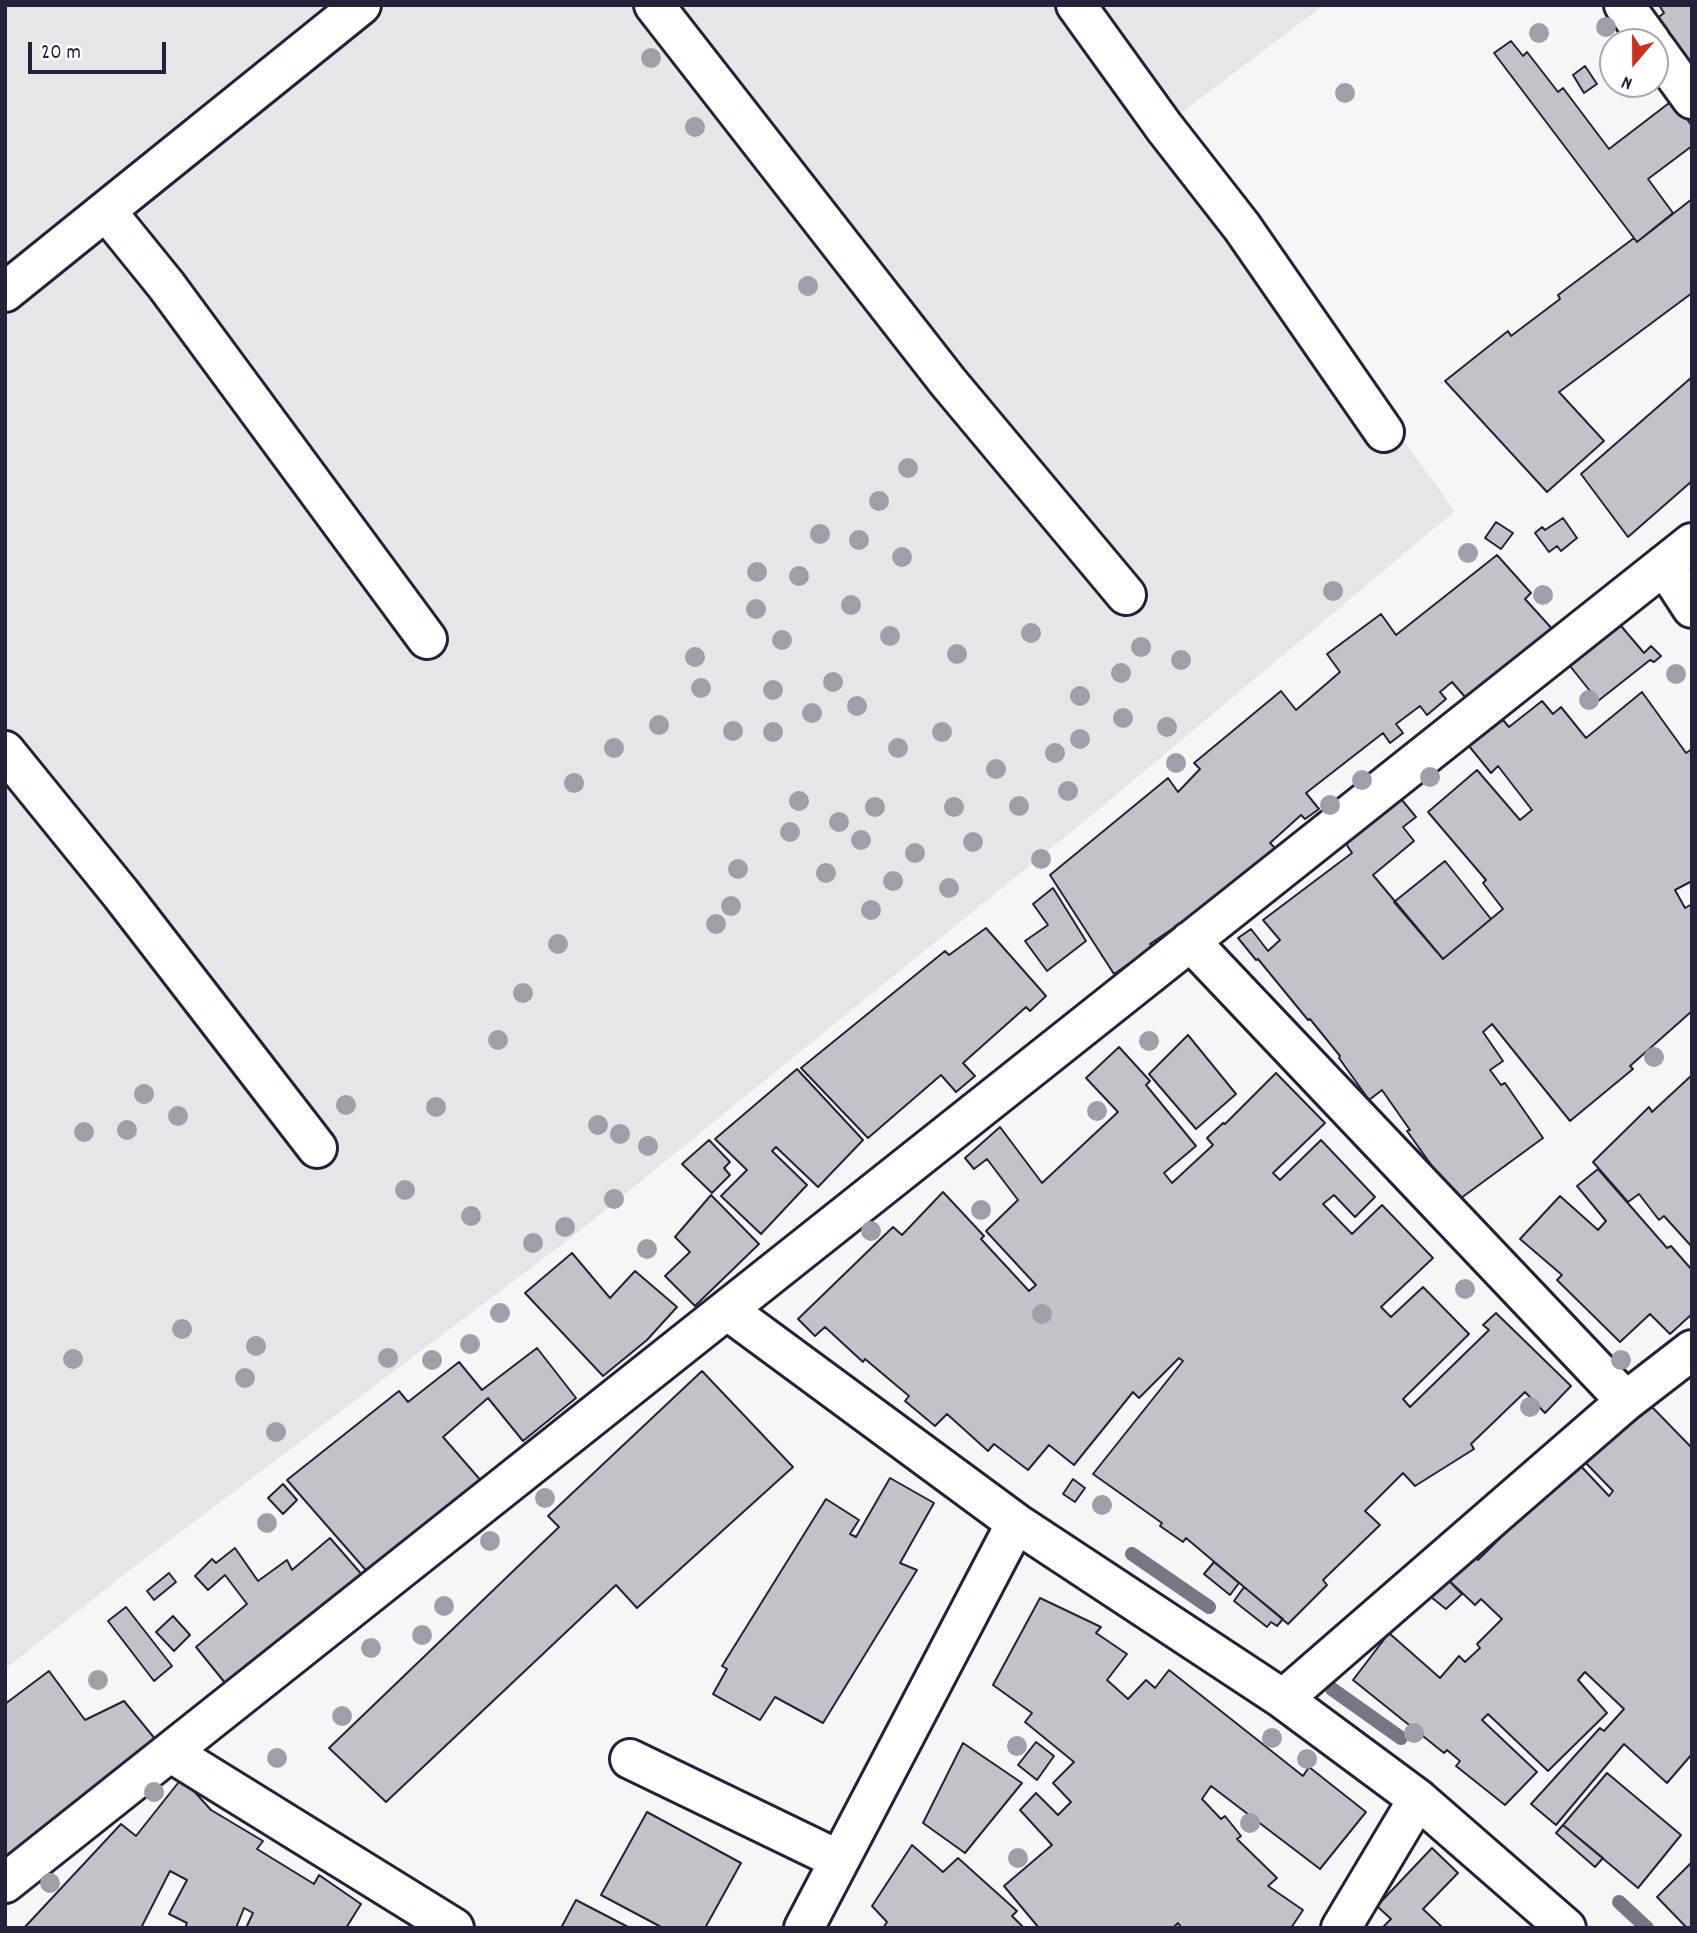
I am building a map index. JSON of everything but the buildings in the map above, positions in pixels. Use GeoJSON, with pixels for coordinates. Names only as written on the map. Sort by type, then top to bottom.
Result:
{"type":"FeatureCollection","features":[{"type":"Feature","properties":{"kind":"street"},"geometry":{"type":"LineString","coordinates":[[5,292],[361,5]]}},
{"type":"Feature","properties":{"kind":"street"},"geometry":{"type":"LineString","coordinates":[[654,5],[948,382],[1126,595]]}},
{"type":"Feature","properties":{"kind":"street"},"geometry":{"type":"LineString","coordinates":[[1076,5],[1164,127],[1242,228],[1384,432]]}},
{"type":"Feature","properties":{"kind":"street"},"geometry":{"type":"LineString","coordinates":[[1624,5],[1641,28]]}},
{"type":"Feature","properties":{"kind":"street"},"geometry":{"type":"LineString","coordinates":[[1669,67],[1692,99]]}},
{"type":"Feature","properties":{"kind":"street"},"geometry":{"type":"LineString","coordinates":[[106,211],[166,285],[427,639]]}},
{"type":"Feature","properties":{"kind":"street"},"geometry":{"type":"LineString","coordinates":[[5,1883],[1678,554],[1692,608]]}},
{"type":"Feature","properties":{"kind":"street"},"geometry":{"type":"LineString","coordinates":[[5,751],[121,894],[317,1148]]}},
{"type":"Feature","properties":{"kind":"street"},"geometry":{"type":"LineString","coordinates":[[1190,941],[1626,1401]]}},
{"type":"Feature","properties":{"kind":"street"},"geometry":{"type":"LineString","coordinates":[[727,1310],[1016,1523],[1283,1699],[1418,1799],[1566,1928]]}},
{"type":"Feature","properties":{"kind":"street"},"geometry":{"type":"LineString","coordinates":[[1283,1699],[1626,1401],[1692,1350]]}},
{"type":"Feature","properties":{"kind":"street"},"geometry":{"type":"LineString","coordinates":[[804,1928],[1016,1523]]}},
{"type":"Feature","properties":{"kind":"street"},"geometry":{"type":"LineString","coordinates":[[170,1752],[454,1928]]}},
{"type":"Feature","properties":{"kind":"street"},"geometry":{"type":"LineString","coordinates":[[630,1759],[839,1860]]}},
{"type":"Feature","properties":{"kind":"street"},"geometry":{"type":"LineString","coordinates":[[1341,1928],[1418,1799]]}},
{"type":"Feature","properties":{"kind":"shaded area"},"geometry":{"type":"Polygon","coordinates":[[[5,5],[1324,5],[1169,122],[1455,511],[1098,810],[572,1237],[126,1573],[5,1669],[5,5]]]}},
{"type":"Feature","properties":{"kind":"waterway"},"geometry":{"type":"LineString","coordinates":[[1132,1554],[1209,1607]]}},
{"type":"Feature","properties":{"kind":"waterway"},"geometry":{"type":"LineString","coordinates":[[1332,1689],[1401,1738]]}},
{"type":"Feature","properties":{"kind":"waterway"},"geometry":{"type":"LineString","coordinates":[[1619,1902],[1647,1928]]}}]}
